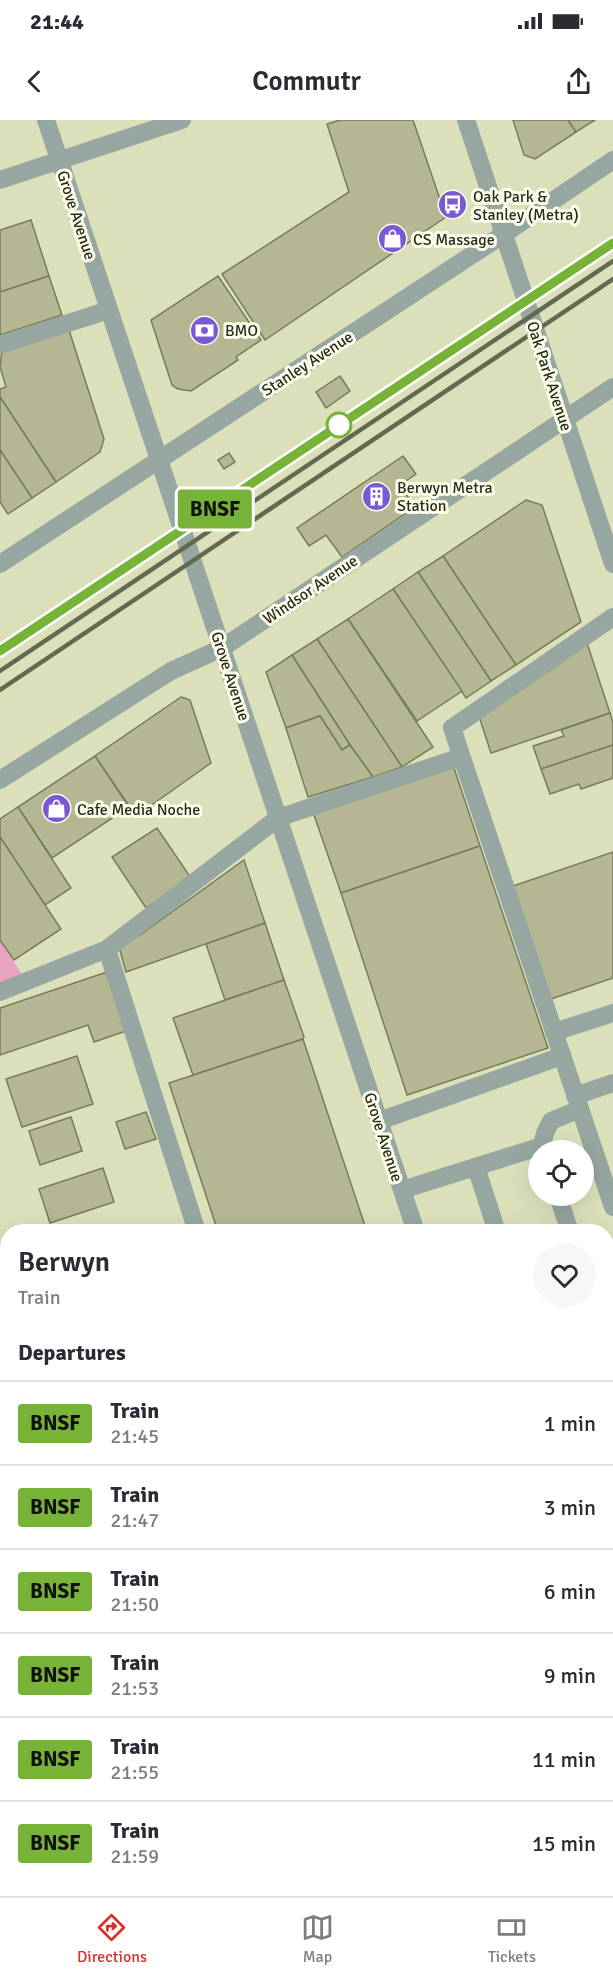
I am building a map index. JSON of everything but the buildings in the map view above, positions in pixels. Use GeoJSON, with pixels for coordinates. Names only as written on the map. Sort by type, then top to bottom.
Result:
{"type":"FeatureCollection","features":[{"type":"Feature","properties":{"kind":"street","name":"Grove Avenue"},"geometry":{"type":"LineString","coordinates":[[46,120],[413,1224]]}},
{"type":"Feature","properties":{"kind":"street"},"geometry":{"type":"LineString","coordinates":[[0,180],[182,120]]}},
{"type":"Feature","properties":{"kind":"street","name":"Oak Park Avenue"},"geometry":{"type":"LineString","coordinates":[[466,120],[613,564]]}},
{"type":"Feature","properties":{"kind":"street","name":"Stanley Avenue"},"geometry":{"type":"LineString","coordinates":[[0,564],[504,234],[613,160]]}},
{"type":"Feature","properties":{"kind":"street"},"geometry":{"type":"LineString","coordinates":[[0,345],[109,310]]}},
{"type":"Feature","properties":{"kind":"street","name":"Windsor Avenue"},"geometry":{"type":"LineString","coordinates":[[0,780],[171,671],[222,648],[613,387]]}},
{"type":"Feature","properties":{"kind":"street"},"geometry":{"type":"LineString","coordinates":[[613,617],[452,728],[613,1208]]}},
{"type":"Feature","properties":{"kind":"street"},"geometry":{"type":"LineString","coordinates":[[0,992],[107,949],[278,818],[461,757]]}},
{"type":"Feature","properties":{"kind":"street"},"geometry":{"type":"LineString","coordinates":[[107,949],[194,1224]]}},
{"type":"Feature","properties":{"kind":"street"},"geometry":{"type":"LineString","coordinates":[[554,1032],[613,1013]]}},
{"type":"Feature","properties":{"kind":"street"},"geometry":{"type":"LineString","coordinates":[[379,1121],[562,1056]]}},
{"type":"Feature","properties":{"kind":"street"},"geometry":{"type":"LineString","coordinates":[[544,1140],[551,1121],[613,1083]]}},
{"type":"Feature","properties":{"kind":"street"},"geometry":{"type":"LineString","coordinates":[[402,1190],[528,1152]]}},
{"type":"Feature","properties":{"kind":"street"},"geometry":{"type":"LineString","coordinates":[[476,1167],[494,1224]]}},
{"type":"Feature","properties":{"kind":"street"},"geometry":{"type":"LineString","coordinates":[[561,1206],[567,1224]]}},
{"type":"Feature","properties":{"kind":"shaded area"},"geometry":{"type":"Polygon","coordinates":[[[0,940],[24,978],[0,987],[0,940]]]}},
{"type":"Feature","properties":{"kind":"railway"},"geometry":{"type":"LineString","coordinates":[[0,651],[613,243]]}},
{"type":"Feature","properties":{"kind":"railway"},"geometry":{"type":"LineString","coordinates":[[0,671],[613,261]]}},
{"type":"Feature","properties":{"kind":"railway"},"geometry":{"type":"LineString","coordinates":[[0,690],[613,279]]}},
{"type":"Feature","properties":{"kind":"train","name":"BNSF"},"geometry":{"type":"LineString","coordinates":[[0,651],[613,243]]}},
{"type":"Feature","properties":{"kind":"place","name":"Oak Park & Stanley (Metra)"},"geometry":{"type":"Point","coordinates":[452,205]}},
{"type":"Feature","properties":{"kind":"place","name":"CS Massage"},"geometry":{"type":"Point","coordinates":[392,239]}},
{"type":"Feature","properties":{"kind":"place","name":"BMO"},"geometry":{"type":"Point","coordinates":[204,330]}},
{"type":"Feature","properties":{"kind":"place","name":"Berwyn Metra Station"},"geometry":{"type":"Point","coordinates":[376,496]}},
{"type":"Feature","properties":{"kind":"place","name":"Cafe Media Noche"},"geometry":{"type":"Point","coordinates":[56,809]}}]}
